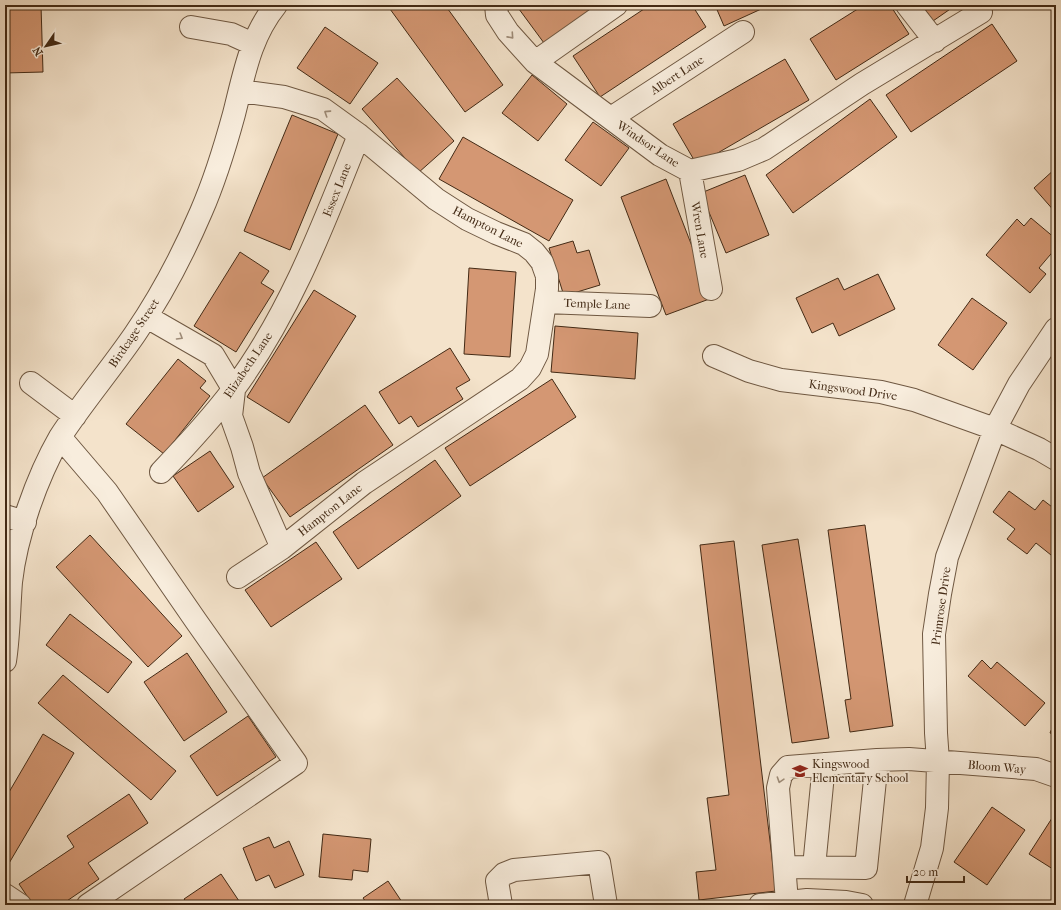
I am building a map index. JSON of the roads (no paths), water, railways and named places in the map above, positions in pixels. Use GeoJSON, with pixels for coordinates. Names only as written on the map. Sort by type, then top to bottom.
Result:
{"type":"FeatureCollection","features":[{"type":"Feature","properties":{"kind":"street","name":"Birdcage Street"},"geometry":{"type":"LineString","coordinates":[[5,661],[15,519],[40,477],[60,437],[147,317],[172,273],[204,205],[219,164],[240,91],[244,71],[253,44],[260,29],[276,5]]}},
{"type":"Feature","properties":{"kind":"street","name":"Windsor Lane"},"geometry":{"type":"LineString","coordinates":[[496,5],[497,15],[508,32],[536,62],[660,155],[690,171],[738,160],[764,149],[862,84],[981,12]]}},
{"type":"Feature","properties":{"kind":"street"},"geometry":{"type":"LineString","coordinates":[[536,62],[616,5]]}},
{"type":"Feature","properties":{"kind":"street"},"geometry":{"type":"LineString","coordinates":[[907,5],[935,41]]}},
{"type":"Feature","properties":{"kind":"street"},"geometry":{"type":"LineString","coordinates":[[191,27],[231,34],[253,44]]}},
{"type":"Feature","properties":{"kind":"street","name":"Albert Lane"},"geometry":{"type":"LineString","coordinates":[[611,118],[743,32]]}},
{"type":"Feature","properties":{"kind":"street","name":"Hampton Lane"},"geometry":{"type":"LineString","coordinates":[[238,577],[282,548],[364,483],[520,379],[530,368],[536,354],[547,289],[547,276],[542,262],[534,252],[524,244],[496,234],[467,220],[436,199],[359,135],[323,110],[284,97],[240,91]]}},
{"type":"Feature","properties":{"kind":"street","name":"Essex Lane"},"geometry":{"type":"LineString","coordinates":[[315,244],[359,135]]}},
{"type":"Feature","properties":{"kind":"street","name":"Wren Lane"},"geometry":{"type":"LineString","coordinates":[[690,171],[711,289]]}},
{"type":"Feature","properties":{"kind":"street","name":"Elizabeth Lane"},"geometry":{"type":"LineString","coordinates":[[161,472],[212,417],[234,390],[270,334],[315,244]]}},
{"type":"Feature","properties":{"kind":"street","name":"Temple Lane"},"geometry":{"type":"LineString","coordinates":[[545,302],[650,306]]}},
{"type":"Feature","properties":{"kind":"street"},"geometry":{"type":"LineString","coordinates":[[147,317],[213,355],[234,390],[231,416],[249,473],[282,548]]}},
{"type":"Feature","properties":{"kind":"street","name":"Primrose Drive"},"geometry":{"type":"LineString","coordinates":[[915,905],[932,848],[937,808],[938,761],[934,634],[940,594],[948,557],[995,429],[1019,384],[1056,329]]}},
{"type":"Feature","properties":{"kind":"street","name":"Kingswood Drive"},"geometry":{"type":"LineString","coordinates":[[714,356],[749,372],[781,380],[881,392],[914,400],[995,429],[1039,449],[1056,459]]}},
{"type":"Feature","properties":{"kind":"street"},"geometry":{"type":"LineString","coordinates":[[31,383],[75,416]]}},
{"type":"Feature","properties":{"kind":"street"},"geometry":{"type":"LineString","coordinates":[[60,437],[107,492],[296,763],[88,905]]}},
{"type":"Feature","properties":{"kind":"street","name":"Bloom Way"},"geometry":{"type":"LineString","coordinates":[[787,902],[778,788],[781,775],[788,767],[909,759],[1036,770],[1056,776]]}},
{"type":"Feature","properties":{"kind":"street"},"geometry":{"type":"LineString","coordinates":[[785,867],[866,868],[877,760]]}},
{"type":"Feature","properties":{"kind":"street"},"geometry":{"type":"LineString","coordinates":[[814,867],[824,764]]}},
{"type":"Feature","properties":{"kind":"street"},"geometry":{"type":"LineString","coordinates":[[501,905],[497,881],[504,874],[514,870],[599,862],[606,905]]}},
{"type":"Feature","properties":{"kind":"street"},"geometry":{"type":"LineString","coordinates":[[5,895],[20,905]]}},
{"type":"Feature","properties":{"kind":"street"},"geometry":{"type":"LineString","coordinates":[[760,905],[807,900],[846,902],[862,905]]}},
{"type":"Feature","properties":{"kind":"place","name":"Kingswood Elementary School"},"geometry":{"type":"Point","coordinates":[800,771]}}]}
